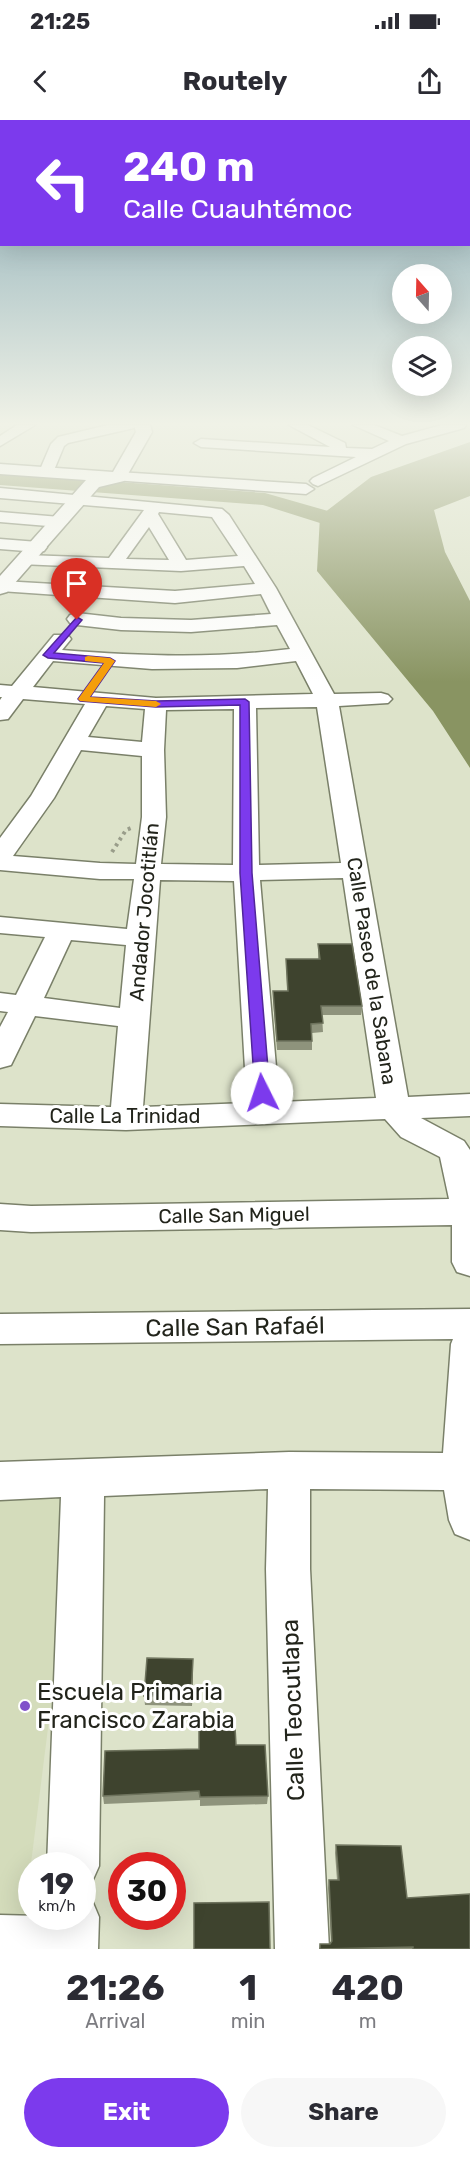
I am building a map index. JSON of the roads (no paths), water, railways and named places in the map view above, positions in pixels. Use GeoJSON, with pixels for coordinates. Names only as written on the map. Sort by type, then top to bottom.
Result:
{"type":"FeatureCollection","features":[{"type":"Feature","properties":{"kind":"main road"},"geometry":{"type":"LineString","coordinates":[[3,581],[70,510]]}},
{"type":"Feature","properties":{"kind":"street"},"geometry":{"type":"LineString","coordinates":[[115,562],[152,510]]}},
{"type":"Feature","properties":{"kind":"street"},"geometry":{"type":"LineString","coordinates":[[152,510],[181,566]]}},
{"type":"Feature","properties":{"kind":"street","name":"Calle Paseo de la Sabana"},"geometry":{"type":"LineString","coordinates":[[163,510],[216,512],[221,515],[267,588],[327,700],[394,1109],[412,1129],[452,1149],[458,1158],[469,1212],[470,1262]]}},
{"type":"Feature","properties":{"kind":"street"},"geometry":{"type":"LineString","coordinates":[[0,518],[60,522]]}},
{"type":"Feature","properties":{"kind":"street"},"geometry":{"type":"LineString","coordinates":[[0,544],[32,553],[115,562],[181,566],[250,560]]}},
{"type":"Feature","properties":{"kind":"street"},"geometry":{"type":"LineString","coordinates":[[3,581],[98,592],[174,597],[267,588]]}},
{"type":"Feature","properties":{"kind":"street"},"geometry":{"type":"LineString","coordinates":[[0,714],[8,692],[48,655],[98,592]]}},
{"type":"Feature","properties":{"kind":"street"},"geometry":{"type":"LineString","coordinates":[[77,620],[191,626],[282,619]]}},
{"type":"Feature","properties":{"kind":"street"},"geometry":{"type":"LineString","coordinates":[[48,655],[152,663],[237,662],[301,654]]}},
{"type":"Feature","properties":{"kind":"street"},"geometry":{"type":"LineString","coordinates":[[0,856],[42,798],[73,742],[90,700],[110,661]]}},
{"type":"Feature","properties":{"kind":"street"},"geometry":{"type":"LineString","coordinates":[[8,692],[156,704],[381,699]]}},
{"type":"Feature","properties":{"kind":"street"},"geometry":{"type":"LineString","coordinates":[[245,702],[246,873],[264,1114]]}},
{"type":"Feature","properties":{"kind":"street","name":"Andador Jocotitlán"},"geometry":{"type":"LineString","coordinates":[[126,1119],[140,938],[154,818],[153,750],[156,704]]}},
{"type":"Feature","properties":{"kind":"street"},"geometry":{"type":"LineString","coordinates":[[73,742],[153,750]]}},
{"type":"Feature","properties":{"kind":"street"},"geometry":{"type":"LineString","coordinates":[[0,862],[100,871],[246,873],[356,870]]}},
{"type":"Feature","properties":{"kind":"street"},"geometry":{"type":"LineString","coordinates":[[0,925],[61,933],[140,938]]}},
{"type":"Feature","properties":{"kind":"street"},"geometry":{"type":"LineString","coordinates":[[0,1059],[13,1004],[61,933]]}},
{"type":"Feature","properties":{"kind":"street"},"geometry":{"type":"LineString","coordinates":[[13,1004],[134,1019]]}},
{"type":"Feature","properties":{"kind":"street","name":"Calle La Trinidad"},"geometry":{"type":"LineString","coordinates":[[0,1115],[126,1119],[470,1105]]}},
{"type":"Feature","properties":{"kind":"street","name":"Calle San Miguel"},"geometry":{"type":"LineString","coordinates":[[0,1217],[31,1219],[469,1212]]}},
{"type":"Feature","properties":{"kind":"street","name":"Calle San Rafaél"},"geometry":{"type":"LineString","coordinates":[[0,1329],[470,1324]]}},
{"type":"Feature","properties":{"kind":"street"},"geometry":{"type":"LineString","coordinates":[[470,1344],[466,1472],[470,1520]]}},
{"type":"Feature","properties":{"kind":"street"},"geometry":{"type":"LineString","coordinates":[[0,1481],[83,1480],[289,1470],[466,1472]]}},
{"type":"Feature","properties":{"kind":"street","name":"Calle Teocutlapa"},"geometry":{"type":"LineString","coordinates":[[289,1470],[288,1569],[302,1949]]}},
{"type":"Feature","properties":{"kind":"street"},"geometry":{"type":"LineString","coordinates":[[73,1852],[83,1480]]}},
{"type":"Feature","properties":{"kind":"street"},"geometry":{"type":"LineString","coordinates":[[0,1942],[71,1937]]}},
{"type":"Feature","properties":{"kind":"waterway"},"geometry":{"type":"LineString","coordinates":[[302,510],[320,516]]}},
{"type":"Feature","properties":{"kind":"place","name":"Escuela Primaria Francisco Zarabia"},"geometry":{"type":"Point","coordinates":[25,1706]}}]}
